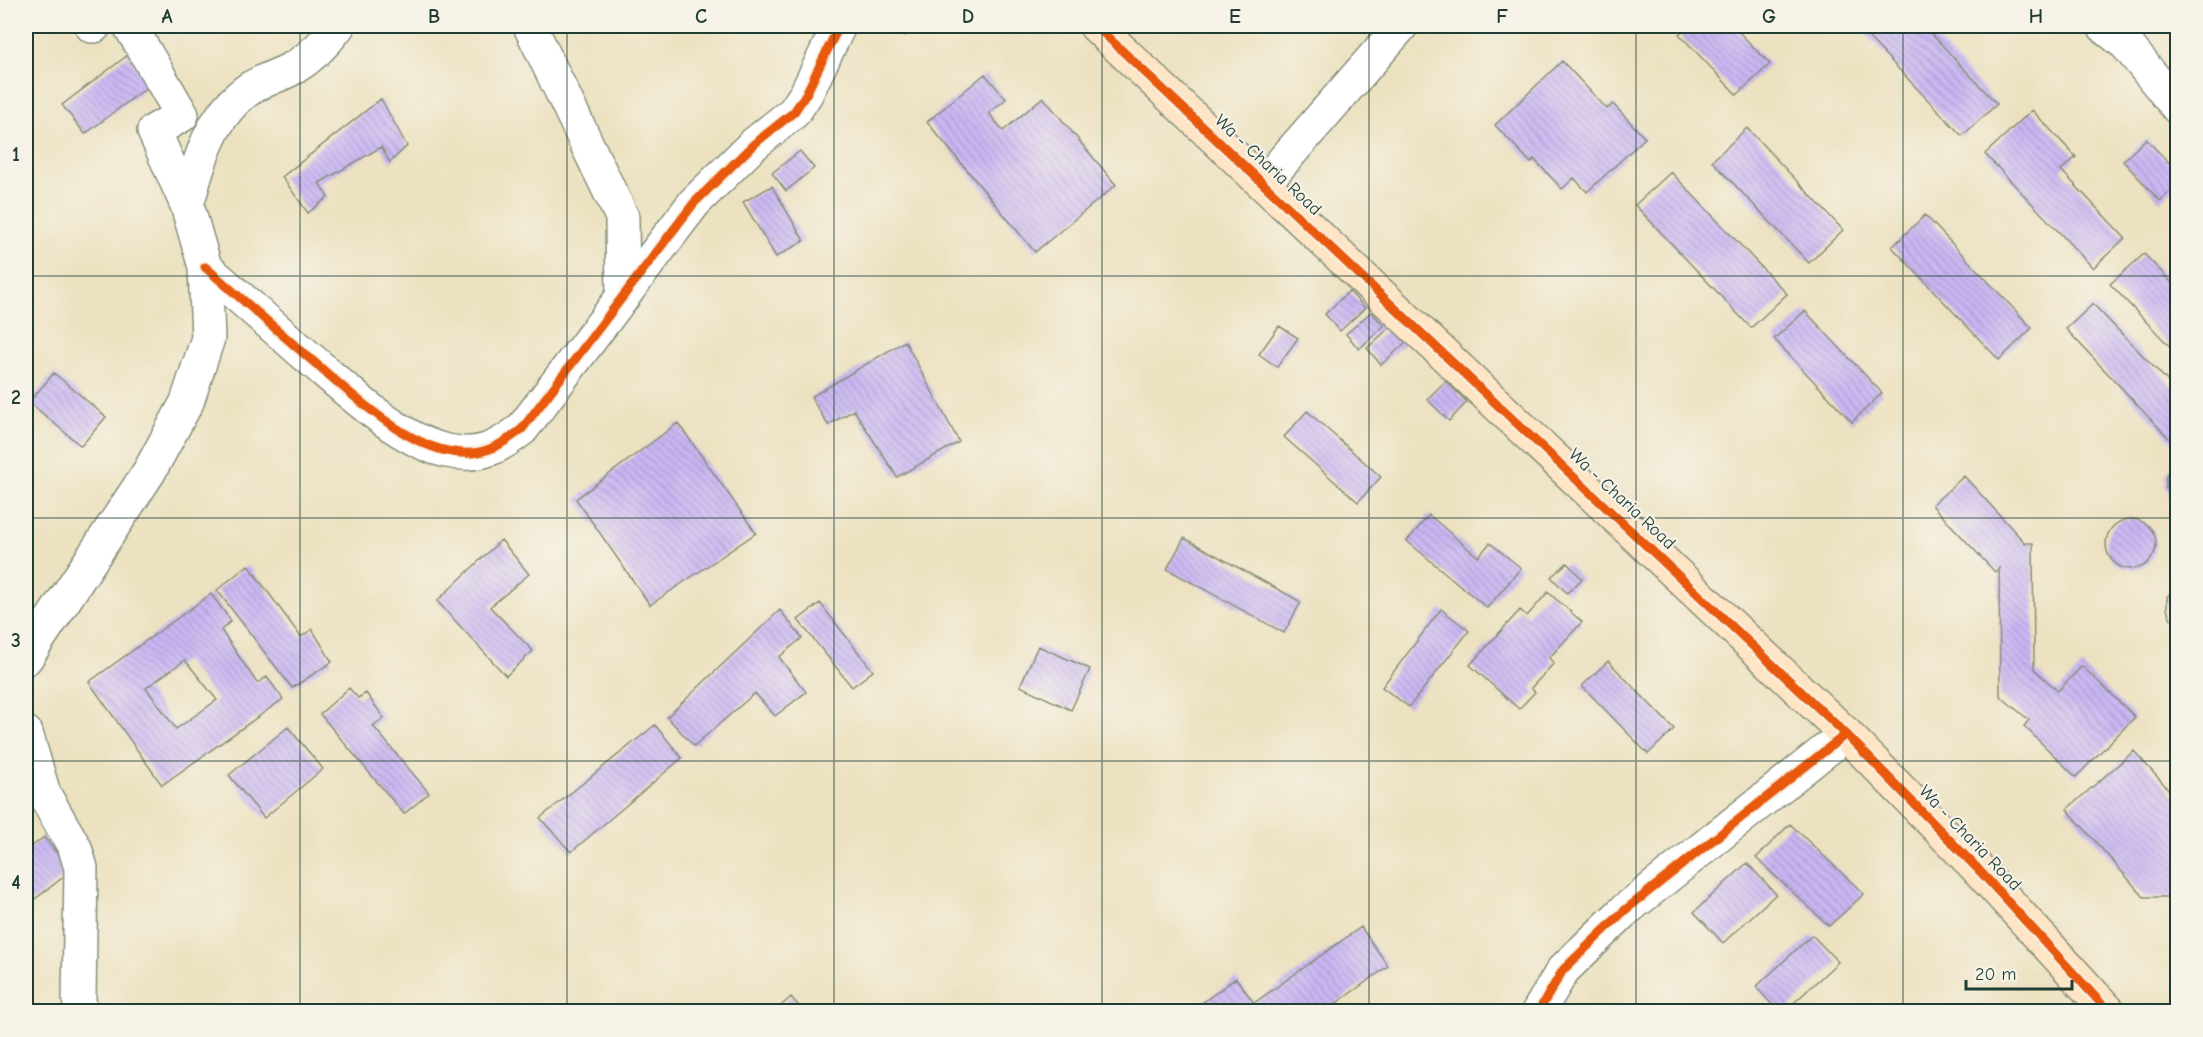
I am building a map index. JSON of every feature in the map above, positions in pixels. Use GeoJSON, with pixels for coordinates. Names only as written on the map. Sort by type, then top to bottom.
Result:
{"type":"FeatureCollection","features":[{"type":"Feature","properties":{"kind":"street"},"geometry":{"type":"LineString","coordinates":[[26,658],[149,472],[187,402],[208,338],[205,267],[187,205],[154,131],[182,115],[130,26]]}},
{"type":"Feature","properties":{"kind":"street"},"geometry":{"type":"LineString","coordinates":[[187,205],[198,165],[216,122],[249,90],[297,66],[324,45],[338,26]]}},
{"type":"Feature","properties":{"kind":"street"},"geometry":{"type":"LineString","coordinates":[[530,26],[622,217],[623,297]]}},
{"type":"Feature","properties":{"kind":"street"},"geometry":{"type":"LineString","coordinates":[[205,267],[367,407],[416,438],[447,451],[481,452],[500,447],[522,429],[694,203],[754,144],[794,112],[806,94],[838,26]]}},
{"type":"Feature","properties":{"kind":"street","name":"Wa - Charia Road"},"geometry":{"type":"LineString","coordinates":[[1096,26],[1846,734],[1977,868],[2109,1011]]}},
{"type":"Feature","properties":{"kind":"street"},"geometry":{"type":"LineString","coordinates":[[1264,183],[1401,26]]}},
{"type":"Feature","properties":{"kind":"street"},"geometry":{"type":"LineString","coordinates":[[2104,26],[2127,45],[2178,108]]}},
{"type":"Feature","properties":{"kind":"street"},"geometry":{"type":"LineString","coordinates":[[26,733],[44,794],[75,848],[81,868],[78,999],[81,1011]]}},
{"type":"Feature","properties":{"kind":"street"},"geometry":{"type":"LineString","coordinates":[[1538,1011],[1563,970],[1624,911],[1846,734]]}},
{"type":"Feature","properties":{"kind":"building"},"geometry":{"type":"Polygon","coordinates":[[[893,26],[913,26],[904,36],[893,26]]]}},
{"type":"Feature","properties":{"kind":"building"},"geometry":{"type":"Polygon","coordinates":[[[1688,26],[1733,26],[1770,64],[1737,95],[1679,34],[1688,26]]]}},
{"type":"Feature","properties":{"kind":"building"},"geometry":{"type":"Polygon","coordinates":[[[1858,26],[1924,26],[1997,104],[1962,136],[1858,26]]]}},
{"type":"Feature","properties":{"kind":"building"},"geometry":{"type":"Polygon","coordinates":[[[128,55],[151,84],[85,134],[62,105],[128,55]]]}},
{"type":"Feature","properties":{"kind":"building"},"geometry":{"type":"Polygon","coordinates":[[[1562,61],[1607,109],[1613,104],[1645,138],[1587,192],[1574,178],[1562,189],[1534,159],[1531,163],[1495,125],[1562,61]]]}},
{"type":"Feature","properties":{"kind":"building"},"geometry":{"type":"Polygon","coordinates":[[[985,74],[1006,99],[989,113],[1003,131],[1043,97],[1116,185],[1035,252],[927,122],[985,74]]]}},
{"type":"Feature","properties":{"kind":"building"},"geometry":{"type":"Polygon","coordinates":[[[381,99],[407,146],[390,162],[381,147],[319,183],[328,197],[308,213],[282,177],[381,99]]]}},
{"type":"Feature","properties":{"kind":"building"},"geometry":{"type":"Polygon","coordinates":[[[2032,110],[2076,157],[2061,170],[2125,238],[2093,268],[1985,154],[2032,110]]]}},
{"type":"Feature","properties":{"kind":"building"},"geometry":{"type":"Polygon","coordinates":[[[1747,128],[1843,230],[1809,263],[1712,161],[1747,128]]]}},
{"type":"Feature","properties":{"kind":"building"},"geometry":{"type":"Polygon","coordinates":[[[2146,139],[2178,172],[2178,184],[2160,201],[2123,161],[2146,139]]]}},
{"type":"Feature","properties":{"kind":"building"},"geometry":{"type":"Polygon","coordinates":[[[800,151],[814,168],[786,191],[772,173],[800,151]]]}},
{"type":"Feature","properties":{"kind":"building"},"geometry":{"type":"Polygon","coordinates":[[[1671,172],[1787,294],[1751,328],[1635,205],[1671,172]]]}},
{"type":"Feature","properties":{"kind":"building"},"geometry":{"type":"Polygon","coordinates":[[[772,186],[804,241],[776,257],[743,202],[772,186]]]}},
{"type":"Feature","properties":{"kind":"building"},"geometry":{"type":"Polygon","coordinates":[[[1925,215],[2032,328],[1999,360],[1892,247],[1925,215]]]}},
{"type":"Feature","properties":{"kind":"building"},"geometry":{"type":"Polygon","coordinates":[[[2144,254],[2178,289],[2178,355],[2110,284],[2144,254]]]}},
{"type":"Feature","properties":{"kind":"building"},"geometry":{"type":"Polygon","coordinates":[[[1349,291],[1365,308],[1340,331],[1325,314],[1349,291]]]}},
{"type":"Feature","properties":{"kind":"building"},"geometry":{"type":"Polygon","coordinates":[[[2093,304],[2178,392],[2176,446],[2066,329],[2093,304]]]}},
{"type":"Feature","properties":{"kind":"building"},"geometry":{"type":"Polygon","coordinates":[[[1805,311],[1882,393],[1852,422],[1774,339],[1805,311]]]}},
{"type":"Feature","properties":{"kind":"building"},"geometry":{"type":"Polygon","coordinates":[[[1371,312],[1384,326],[1359,349],[1346,334],[1371,312]]]}},
{"type":"Feature","properties":{"kind":"building"},"geometry":{"type":"Polygon","coordinates":[[[1393,325],[1407,341],[1381,365],[1367,348],[1393,325]]]}},
{"type":"Feature","properties":{"kind":"building"},"geometry":{"type":"Polygon","coordinates":[[[1279,326],[1298,338],[1277,367],[1259,354],[1279,326]]]}},
{"type":"Feature","properties":{"kind":"building"},"geometry":{"type":"Polygon","coordinates":[[[905,341],[959,442],[897,477],[854,410],[828,425],[811,397],[905,341]]]}},
{"type":"Feature","properties":{"kind":"building"},"geometry":{"type":"Polygon","coordinates":[[[54,373],[106,417],[81,446],[29,402],[54,373]]]}},
{"type":"Feature","properties":{"kind":"building"},"geometry":{"type":"Polygon","coordinates":[[[1446,381],[1467,402],[1449,421],[1427,399],[1446,381]]]}},
{"type":"Feature","properties":{"kind":"building"},"geometry":{"type":"Polygon","coordinates":[[[1307,411],[1381,477],[1358,502],[1284,437],[1307,411]]]}},
{"type":"Feature","properties":{"kind":"building"},"geometry":{"type":"Polygon","coordinates":[[[678,423],[756,533],[650,605],[576,499],[678,423]]]}},
{"type":"Feature","properties":{"kind":"building"},"geometry":{"type":"Polygon","coordinates":[[[2178,462],[2178,504],[2170,497],[2166,487],[2166,476],[2172,466],[2178,462]]]}},
{"type":"Feature","properties":{"kind":"building"},"geometry":{"type":"Polygon","coordinates":[[[1964,476],[2025,543],[2033,543],[2034,669],[2058,691],[2082,666],[2135,717],[2076,777],[2024,726],[2029,720],[2000,696],[1999,568],[1995,572],[1932,505],[1964,476]]]}},
{"type":"Feature","properties":{"kind":"building"},"geometry":{"type":"Polygon","coordinates":[[[1429,515],[1478,557],[1490,543],[1521,568],[1487,608],[1407,541],[1429,515]]]}},
{"type":"Feature","properties":{"kind":"building"},"geometry":{"type":"Polygon","coordinates":[[[2131,519],[2149,526],[2156,544],[2149,562],[2131,569],[2113,562],[2106,544],[2113,526],[2131,519]]]}},
{"type":"Feature","properties":{"kind":"building"},"geometry":{"type":"Polygon","coordinates":[[[1184,538],[1301,602],[1284,633],[1167,569],[1184,538]]]}},
{"type":"Feature","properties":{"kind":"building"},"geometry":{"type":"Polygon","coordinates":[[[501,540],[529,574],[490,607],[533,651],[506,676],[437,601],[501,540]]]}},
{"type":"Feature","properties":{"kind":"building"},"geometry":{"type":"Polygon","coordinates":[[[1567,563],[1582,579],[1567,593],[1551,577],[1567,563]]]}},
{"type":"Feature","properties":{"kind":"building"},"geometry":{"type":"Polygon","coordinates":[[[248,565],[301,637],[312,629],[332,662],[292,688],[217,590],[248,565]]]}},
{"type":"Feature","properties":{"kind":"building"},"geometry":{"type":"Polygon","coordinates":[[[2178,584],[2178,624],[2171,619],[2167,609],[2167,597],[2178,584]]]}},
{"type":"Feature","properties":{"kind":"building"},"geometry":{"type":"Polygon","coordinates":[[[1548,592],[1582,622],[1549,658],[1554,663],[1531,688],[1535,692],[1519,709],[1470,665],[1520,610],[1527,616],[1548,592]]]}},
{"type":"Feature","properties":{"kind":"building"},"geometry":{"type":"Polygon","coordinates":[[[211,594],[231,621],[221,630],[257,683],[267,677],[283,699],[162,785],[89,682],[211,594]],[[185,660],[146,688],[176,729],[217,700],[185,660]]]}},
{"type":"Feature","properties":{"kind":"building"},"geometry":{"type":"Polygon","coordinates":[[[820,603],[873,671],[852,687],[798,620],[820,603]]]}},
{"type":"Feature","properties":{"kind":"building"},"geometry":{"type":"Polygon","coordinates":[[[1441,609],[1469,631],[1409,707],[1382,687],[1441,609]]]}},
{"type":"Feature","properties":{"kind":"building"},"geometry":{"type":"Polygon","coordinates":[[[780,610],[802,638],[779,657],[806,692],[775,716],[755,693],[694,746],[667,717],[780,610]]]}},
{"type":"Feature","properties":{"kind":"building"},"geometry":{"type":"Polygon","coordinates":[[[1038,646],[1090,669],[1071,710],[1020,686],[1038,646]]]}},
{"type":"Feature","properties":{"kind":"building"},"geometry":{"type":"Polygon","coordinates":[[[1608,661],[1674,729],[1648,754],[1582,686],[1608,661]]]}},
{"type":"Feature","properties":{"kind":"building"},"geometry":{"type":"Polygon","coordinates":[[[349,688],[358,698],[366,693],[384,718],[373,726],[429,793],[404,814],[320,714],[349,688]]]}},
{"type":"Feature","properties":{"kind":"building"},"geometry":{"type":"Polygon","coordinates":[[[655,725],[682,758],[571,852],[540,818],[655,725]]]}},
{"type":"Feature","properties":{"kind":"building"},"geometry":{"type":"Polygon","coordinates":[[[288,727],[323,769],[264,818],[229,775],[288,727]]]}},
{"type":"Feature","properties":{"kind":"building"},"geometry":{"type":"Polygon","coordinates":[[[2134,751],[2178,800],[2178,897],[2144,897],[2067,809],[2134,751]]]}},
{"type":"Feature","properties":{"kind":"building"},"geometry":{"type":"Polygon","coordinates":[[[1790,824],[1864,894],[1829,926],[1756,858],[1790,824]]]}},
{"type":"Feature","properties":{"kind":"building"},"geometry":{"type":"Polygon","coordinates":[[[44,837],[71,871],[26,906],[26,851],[44,837]]]}},
{"type":"Feature","properties":{"kind":"building"},"geometry":{"type":"Polygon","coordinates":[[[1747,863],[1776,894],[1723,943],[1694,912],[1747,863]]]}},
{"type":"Feature","properties":{"kind":"building"},"geometry":{"type":"Polygon","coordinates":[[[1361,927],[1388,966],[1324,1012],[1208,1012],[1202,1003],[1236,978],[1254,1003],[1361,927]]]}},
{"type":"Feature","properties":{"kind":"building"},"geometry":{"type":"Polygon","coordinates":[[[1812,935],[1838,962],[1784,1012],[1779,1012],[1756,987],[1812,935]]]}},
{"type":"Feature","properties":{"kind":"building"},"geometry":{"type":"Polygon","coordinates":[[[791,997],[804,1012],[774,1012],[791,997]]]}},
{"type":"Feature","properties":{"kind":"cycle path"},"geometry":{"type":"LineString","coordinates":[[205,267],[373,412],[392,425],[429,445],[447,451],[469,453],[488,450],[522,429],[694,203],[754,144],[794,112],[806,94],[839,26]]}},
{"type":"Feature","properties":{"kind":"cycle path"},"geometry":{"type":"LineString","coordinates":[[1096,26],[1846,734],[1977,868],[2109,1012]]}},
{"type":"Feature","properties":{"kind":"cycle path"},"geometry":{"type":"LineString","coordinates":[[1538,1012],[1563,970],[1624,911],[1846,734]]}}]}
